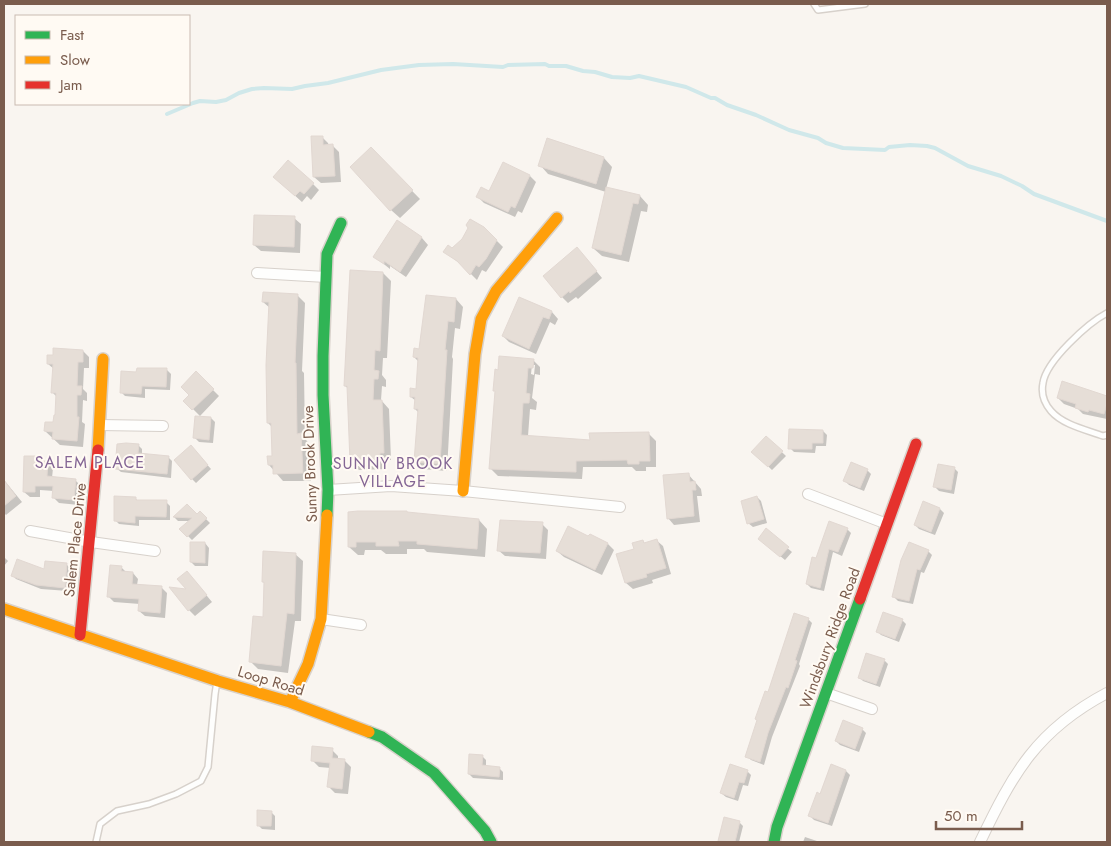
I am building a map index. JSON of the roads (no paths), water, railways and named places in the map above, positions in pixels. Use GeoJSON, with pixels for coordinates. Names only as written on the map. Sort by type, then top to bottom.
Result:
{"type":"FeatureCollection","features":[{"type":"Feature","properties":{"kind":"street"},"geometry":{"type":"LineString","coordinates":[[463,491],[475,354],[481,319],[496,291],[557,218]]}},
{"type":"Feature","properties":{"kind":"street","name":"Sunny Brook Drive"},"geometry":{"type":"LineString","coordinates":[[290,702],[308,664],[321,619],[328,490],[322,356],[327,254],[341,223]]}},
{"type":"Feature","properties":{"kind":"street"},"geometry":{"type":"LineString","coordinates":[[257,274],[326,276]]}},
{"type":"Feature","properties":{"kind":"street","name":"Salem Place Drive"},"geometry":{"type":"LineString","coordinates":[[80,635],[91,542],[103,359]]}},
{"type":"Feature","properties":{"kind":"street"},"geometry":{"type":"LineString","coordinates":[[100,425],[163,426]]}},
{"type":"Feature","properties":{"kind":"street","name":"Windsbury Ridge Road"},"geometry":{"type":"LineString","coordinates":[[774,842],[777,827],[916,444]]}},
{"type":"Feature","properties":{"kind":"street"},"geometry":{"type":"LineString","coordinates":[[328,490],[391,486],[463,491],[620,507]]}},
{"type":"Feature","properties":{"kind":"street"},"geometry":{"type":"LineString","coordinates":[[808,494],[887,524]]}},
{"type":"Feature","properties":{"kind":"street"},"geometry":{"type":"LineString","coordinates":[[30,531],[155,551]]}},
{"type":"Feature","properties":{"kind":"street","name":"Loop Road"},"geometry":{"type":"LineString","coordinates":[[4,609],[218,681],[290,702],[382,737],[434,773],[485,832],[491,842]]}},
{"type":"Feature","properties":{"kind":"street"},"geometry":{"type":"LineString","coordinates":[[321,619],[361,625]]}},
{"type":"Feature","properties":{"kind":"street"},"geometry":{"type":"LineString","coordinates":[[826,693],[872,708]]}},
{"type":"Feature","properties":{"kind":"street"},"geometry":{"type":"LineString","coordinates":[[980,842],[1010,784],[1032,751],[1054,729],[1080,708],[1107,693]]}},
{"type":"Feature","properties":{"kind":"lane"},"geometry":{"type":"LineString","coordinates":[[814,4],[818,10],[865,4]]}},
{"type":"Feature","properties":{"kind":"lane"},"geometry":{"type":"LineString","coordinates":[[1107,313],[1074,337],[1052,364],[1043,381],[1042,393],[1045,402],[1053,413],[1068,423],[1104,436],[1107,435]]}},
{"type":"Feature","properties":{"kind":"lane"},"geometry":{"type":"LineString","coordinates":[[96,842],[100,824],[117,811],[149,804],[176,794],[202,781],[208,767],[218,681]]}},
{"type":"Feature","properties":{"kind":"waterway"},"geometry":{"type":"LineString","coordinates":[[190,104],[200,101],[216,102],[226,100],[252,89],[292,89],[328,83],[381,70],[419,65],[453,64],[503,67],[508,65],[545,64],[549,66],[566,66],[612,77],[630,78],[639,76],[686,87],[789,130],[818,138],[826,143],[843,148],[885,150],[889,147],[910,145],[935,148],[968,166],[1001,176],[1034,194],[1107,221]]}},
{"type":"Feature","properties":{"kind":"waterway"},"geometry":{"type":"LineString","coordinates":[[167,114],[188,105]]}},
{"type":"Feature","properties":{"kind":"district","name":"SALEM PLACE"},"geometry":{"type":"Point","coordinates":[90,462]}},
{"type":"Feature","properties":{"kind":"district","name":"SUNNY BROOK VILLAGE"},"geometry":{"type":"Point","coordinates":[393,472]}}]}
